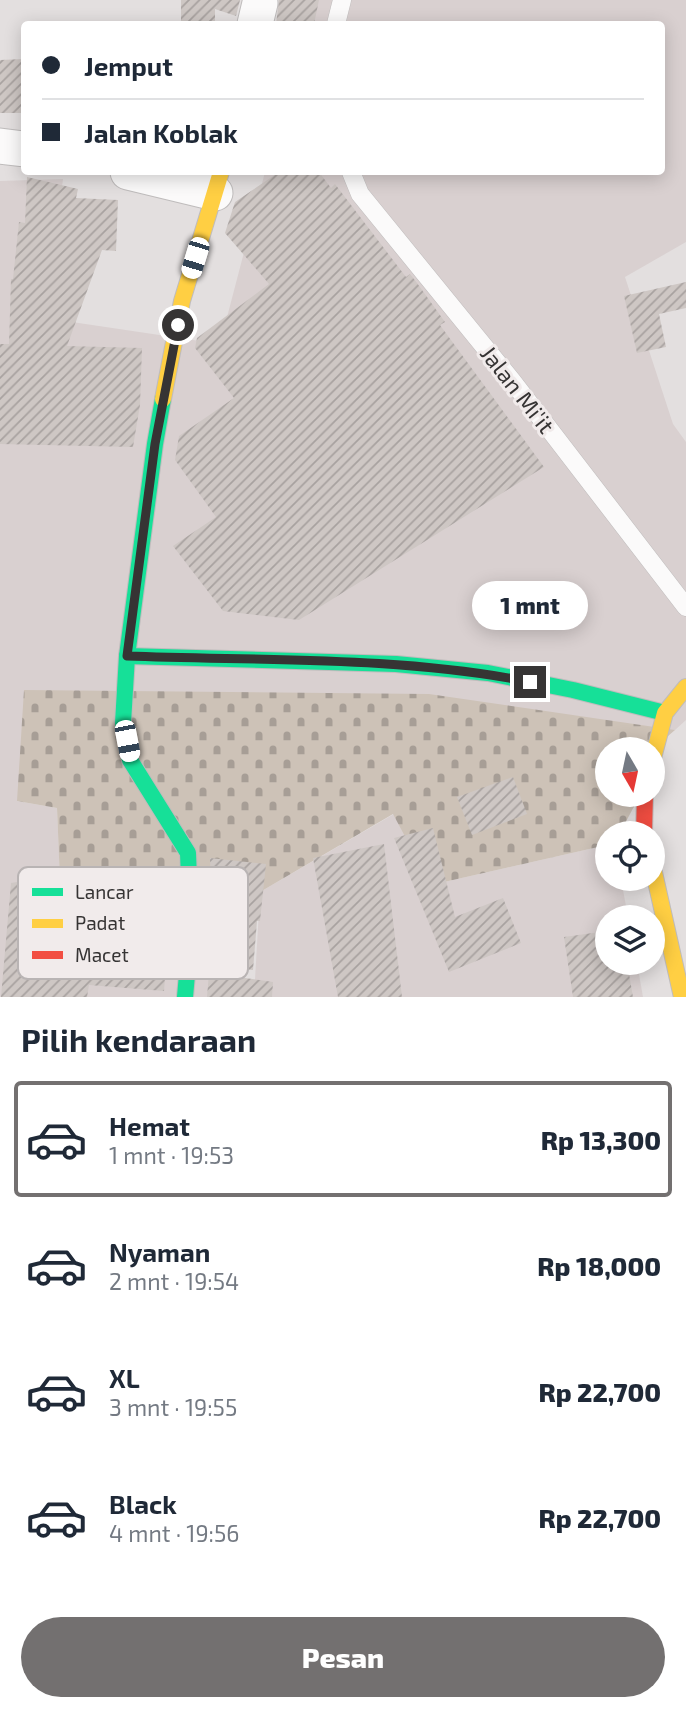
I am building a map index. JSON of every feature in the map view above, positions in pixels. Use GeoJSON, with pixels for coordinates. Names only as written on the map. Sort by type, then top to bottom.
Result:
{"type":"FeatureCollection","features":[{"type":"Feature","properties":{"kind":"street"},"geometry":{"type":"LineString","coordinates":[[0,146],[21,149]]}},
{"type":"Feature","properties":{"kind":"street"},"geometry":{"type":"LineString","coordinates":[[155,175],[218,182],[182,301],[160,418],[127,656],[123,723],[130,760],[188,853],[189,867]]}},
{"type":"Feature","properties":{"kind":"street"},"geometry":{"type":"LineString","coordinates":[[127,656],[396,664],[488,673],[666,713]]}},
{"type":"Feature","properties":{"kind":"street"},"geometry":{"type":"LineString","coordinates":[[659,737],[666,713],[686,687]]}},
{"type":"Feature","properties":{"kind":"street"},"geometry":{"type":"LineString","coordinates":[[658,891],[682,997]]}},
{"type":"Feature","properties":{"kind":"street"},"geometry":{"type":"LineString","coordinates":[[185,997],[187,979]]}},
{"type":"Feature","properties":{"kind":"lane"},"geometry":{"type":"LineString","coordinates":[[337,21],[342,0]]}},
{"type":"Feature","properties":{"kind":"lane","name":"Jalan Mi'it"},"geometry":{"type":"LineString","coordinates":[[352,175],[360,194],[513,382],[686,607]]}},
{"type":"Feature","properties":{"kind":"shaded area"},"geometry":{"type":"Polygon","coordinates":[[[309,0],[686,0],[686,242],[625,277],[673,424],[686,442],[686,720],[675,730],[17,801],[57,808],[59,867],[18,867],[18,979],[234,979],[232,997],[0,997],[0,181],[63,179],[45,318],[220,344],[264,175],[665,175],[665,21],[304,21],[309,0]]]}},
{"type":"Feature","properties":{"kind":"shaded area"},"geometry":{"type":"Polygon","coordinates":[[[394,814],[431,885],[595,848],[595,891],[623,891],[626,905],[595,905],[595,975],[639,975],[643,997],[254,997],[260,892],[394,814]]]}},
{"type":"Feature","properties":{"kind":"green space"},"geometry":{"type":"Polygon","coordinates":[[[24,690],[429,694],[675,730],[665,739],[595,737],[595,807],[634,807],[626,821],[595,821],[595,848],[431,885],[393,814],[260,892],[248,891],[248,867],[59,867],[57,808],[17,801],[24,690]]]}},
{"type":"Feature","properties":{"kind":"building"},"geometry":{"type":"Polygon","coordinates":[[[181,0],[240,0],[236,16],[215,9],[215,21],[181,21],[181,0]]]}},
{"type":"Feature","properties":{"kind":"building"},"geometry":{"type":"Polygon","coordinates":[[[279,0],[319,0],[315,21],[276,21],[279,0]]]}},
{"type":"Feature","properties":{"kind":"building"},"geometry":{"type":"Polygon","coordinates":[[[21,59],[21,113],[0,113],[0,60],[21,59]]]}},
{"type":"Feature","properties":{"kind":"building"},"geometry":{"type":"Polygon","coordinates":[[[275,175],[321,175],[331,188],[335,184],[406,277],[410,274],[417,283],[445,322],[440,325],[544,467],[299,620],[223,611],[173,546],[216,517],[175,460],[179,436],[234,398],[195,348],[197,338],[269,284],[225,233],[235,202],[275,175]]]}},
{"type":"Feature","properties":{"kind":"building"},"geometry":{"type":"Polygon","coordinates":[[[27,177],[78,189],[76,198],[118,200],[116,251],[102,250],[67,346],[142,348],[140,405],[133,447],[0,444],[0,344],[9,344],[11,279],[19,222],[25,223],[27,177]]]}},
{"type":"Feature","properties":{"kind":"building"},"geometry":{"type":"Polygon","coordinates":[[[686,282],[686,308],[659,314],[666,347],[637,353],[624,296],[686,282]]]}},
{"type":"Feature","properties":{"kind":"building"},"geometry":{"type":"Polygon","coordinates":[[[513,777],[527,814],[472,835],[457,797],[513,777]]]}},
{"type":"Feature","properties":{"kind":"building"},"geometry":{"type":"Polygon","coordinates":[[[433,828],[455,917],[503,898],[521,943],[449,972],[394,838],[433,828]]]}},
{"type":"Feature","properties":{"kind":"building"},"geometry":{"type":"Polygon","coordinates":[[[384,844],[402,997],[338,997],[313,858],[384,844]]]}},
{"type":"Feature","properties":{"kind":"building"},"geometry":{"type":"Polygon","coordinates":[[[210,858],[266,864],[253,970],[248,970],[248,867],[210,867],[210,858]]]}},
{"type":"Feature","properties":{"kind":"building"},"geometry":{"type":"Polygon","coordinates":[[[18,882],[18,979],[165,979],[164,991],[89,985],[87,997],[1,997],[11,883],[18,882]]]}},
{"type":"Feature","properties":{"kind":"building"},"geometry":{"type":"Polygon","coordinates":[[[595,933],[595,975],[629,975],[633,997],[573,997],[564,937],[595,933]]]}},
{"type":"Feature","properties":{"kind":"building"},"geometry":{"type":"Polygon","coordinates":[[[248,978],[273,982],[272,997],[207,997],[208,979],[248,978]]]}},
{"type":"Feature","properties":{"kind":"traffic: fast"},"geometry":{"type":"LineString","coordinates":[[163,399],[127,656],[123,723],[130,760],[188,853],[189,867]]}},
{"type":"Feature","properties":{"kind":"traffic: fast"},"geometry":{"type":"LineString","coordinates":[[127,656],[396,664],[488,673],[573,690],[665,713]]}},
{"type":"Feature","properties":{"kind":"traffic: fast"},"geometry":{"type":"LineString","coordinates":[[185,997],[187,979]]}},
{"type":"Feature","properties":{"kind":"traffic: slow"},"geometry":{"type":"LineString","coordinates":[[163,399],[182,301],[220,175]]}},
{"type":"Feature","properties":{"kind":"traffic: slow"},"geometry":{"type":"LineString","coordinates":[[659,737],[665,713],[686,687]]}},
{"type":"Feature","properties":{"kind":"traffic: slow"},"geometry":{"type":"LineString","coordinates":[[658,891],[682,997]]}},
{"type":"Feature","properties":{"kind":"traffic: jam"},"geometry":{"type":"LineString","coordinates":[[644,821],[645,807]]}},
{"type":"Feature","properties":{"kind":"route"},"geometry":{"type":"LineString","coordinates":[[178,325],[155,444],[127,656],[396,664],[488,673],[530,682]]}}]}
